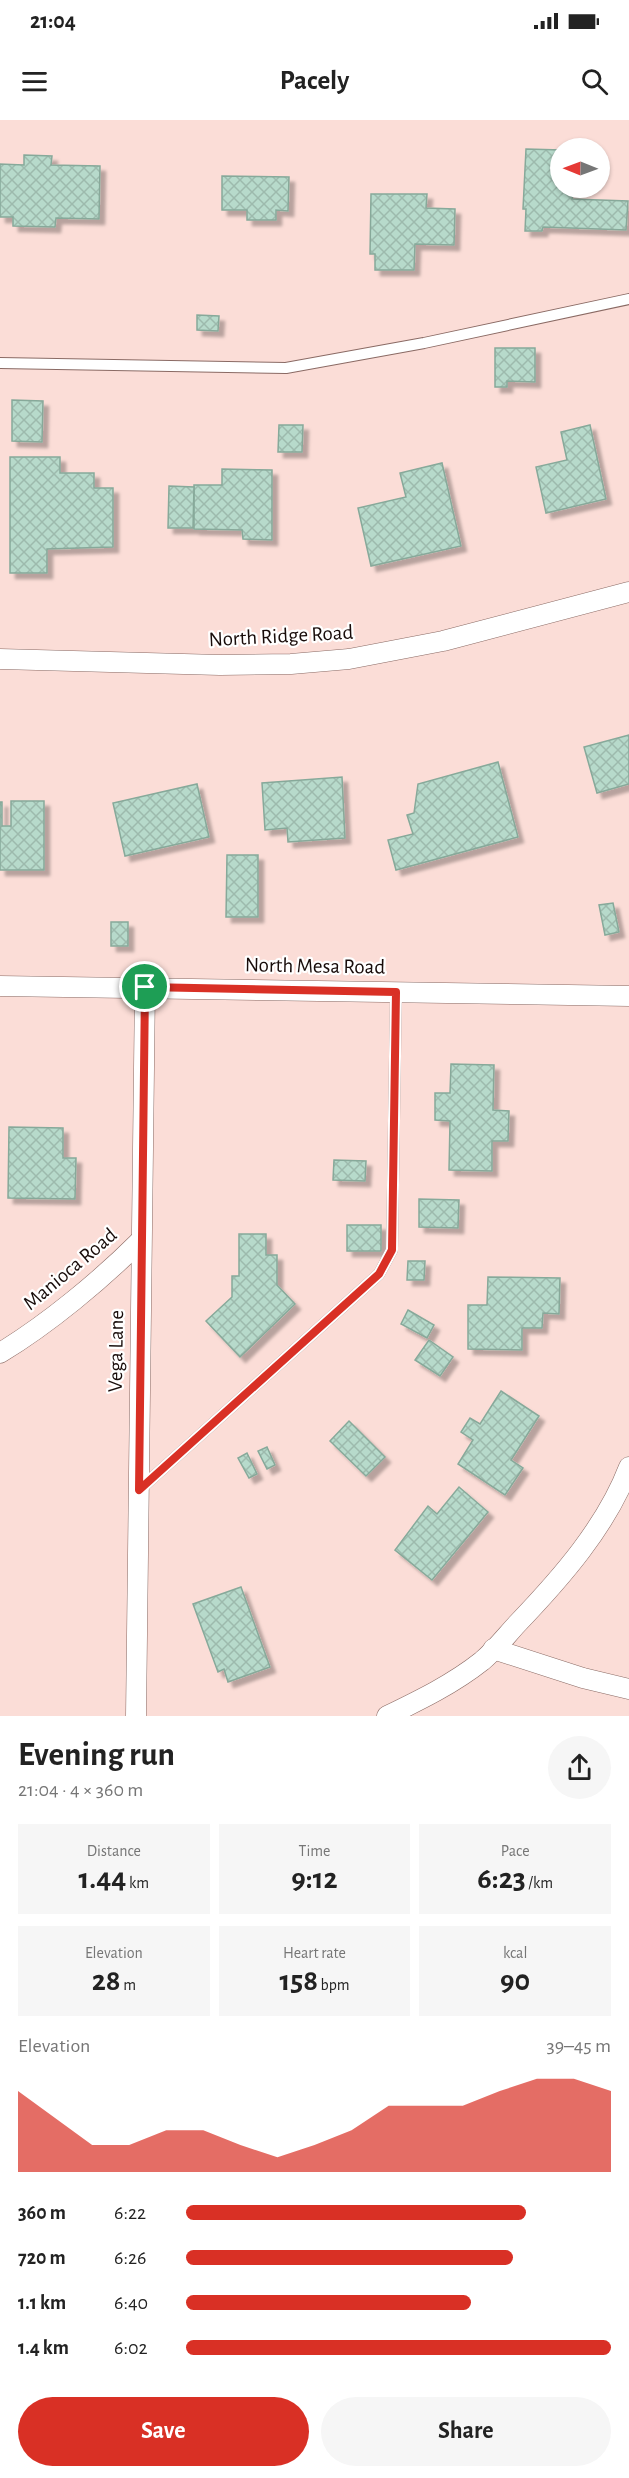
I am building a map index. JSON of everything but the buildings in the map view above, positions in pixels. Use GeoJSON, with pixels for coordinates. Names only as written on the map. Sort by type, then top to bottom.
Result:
{"type":"FeatureCollection","features":[{"type":"Feature","properties":{"kind":"street","name":"North Ridge Road"},"geometry":{"type":"LineString","coordinates":[[0,659],[220,665],[291,664],[350,659],[442,641],[629,592]]}},
{"type":"Feature","properties":{"kind":"street","name":"North Mesa Road"},"geometry":{"type":"LineString","coordinates":[[0,986],[629,996]]}},
{"type":"Feature","properties":{"kind":"street","name":"Vega Lane"},"geometry":{"type":"LineString","coordinates":[[136,1716],[145,987]]}},
{"type":"Feature","properties":{"kind":"street","name":"Manioca Road"},"geometry":{"type":"LineString","coordinates":[[0,1353],[24,1338],[112,1269],[141,1240]]}},
{"type":"Feature","properties":{"kind":"street"},"geometry":{"type":"LineString","coordinates":[[387,1716],[442,1689],[484,1659],[537,1603],[585,1547],[623,1483],[629,1467]]}},
{"type":"Feature","properties":{"kind":"street"},"geometry":{"type":"LineString","coordinates":[[493,1649],[583,1678],[629,1689]]}},
{"type":"Feature","properties":{"kind":"lane"},"geometry":{"type":"LineString","coordinates":[[0,363],[286,368],[424,344],[629,299]]}},
{"type":"Feature","properties":{"kind":"lane"},"geometry":{"type":"LineString","coordinates":[[139,1490],[379,1274],[392,1250],[396,992]]}},
{"type":"Feature","properties":{"kind":"route"},"geometry":{"type":"LineString","coordinates":[[145,987],[396,992],[392,1250],[379,1274],[139,1490],[141,1240],[145,987]]}}]}
